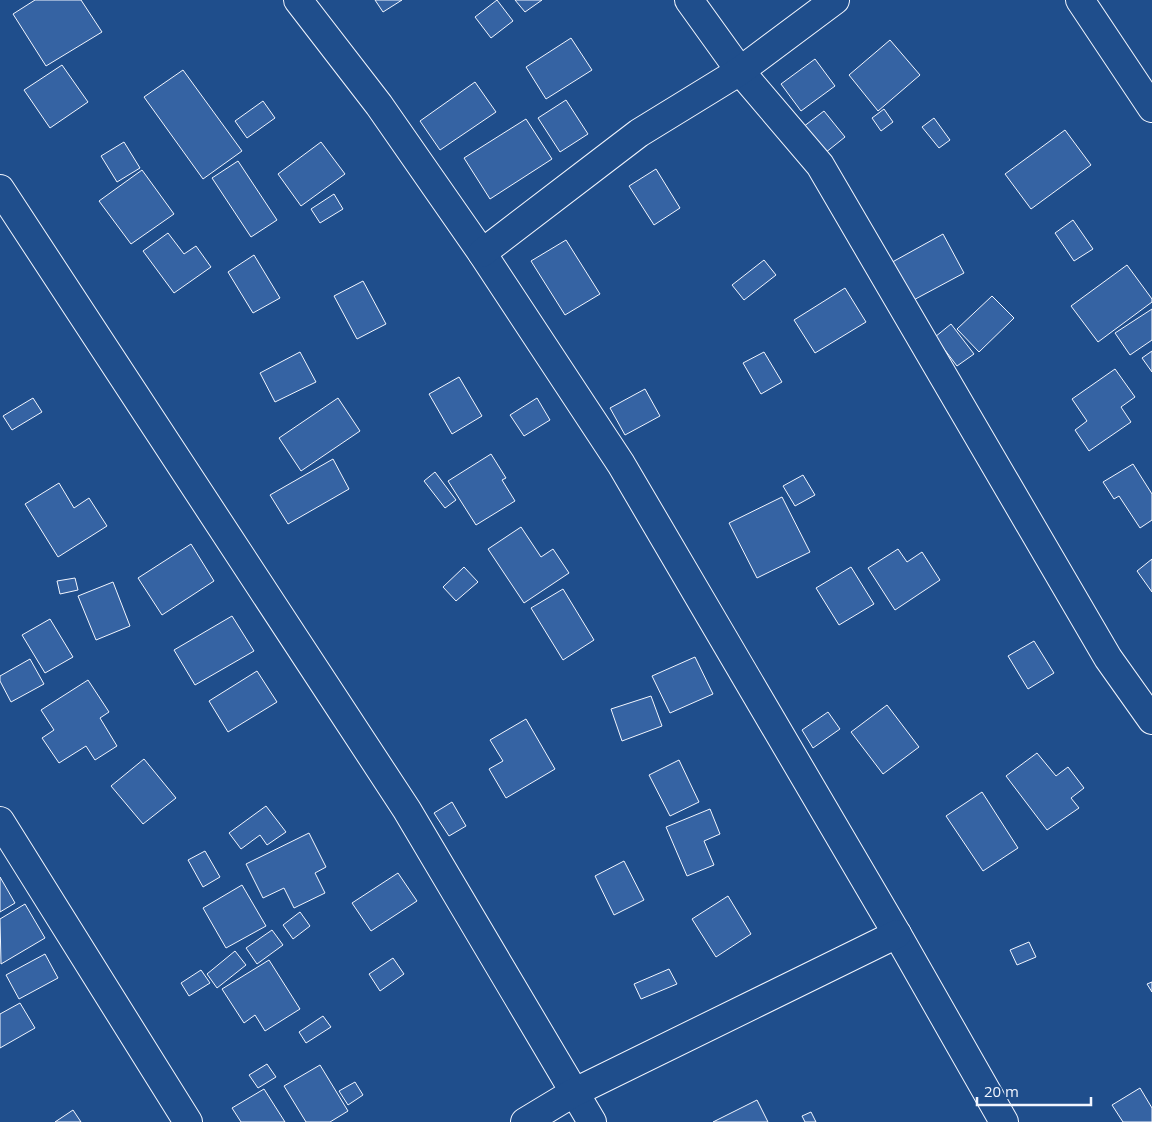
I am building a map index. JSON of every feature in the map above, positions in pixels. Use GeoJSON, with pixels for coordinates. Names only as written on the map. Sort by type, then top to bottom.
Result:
{"type":"FeatureCollection","features":[{"type":"Feature","properties":{"kind":"street"},"geometry":{"type":"LineString","coordinates":[[298,0],[379,105],[482,253],[621,464],[897,934],[1004,1122]]}},
{"type":"Feature","properties":{"kind":"street"},"geometry":{"type":"LineString","coordinates":[[689,0],[740,71],[820,165],[1108,658],[1152,720]]}},
{"type":"Feature","properties":{"kind":"street"},"geometry":{"type":"LineString","coordinates":[[482,253],[639,133],[740,71],[834,0]]}},
{"type":"Feature","properties":{"kind":"street"},"geometry":{"type":"LineString","coordinates":[[1080,0],[1152,108]]}},
{"type":"Feature","properties":{"kind":"street"},"geometry":{"type":"LineString","coordinates":[[0,189],[407,810],[573,1093],[592,1122]]}},
{"type":"Feature","properties":{"kind":"street"},"geometry":{"type":"LineString","coordinates":[[0,821],[188,1122]]}},
{"type":"Feature","properties":{"kind":"street"},"geometry":{"type":"LineString","coordinates":[[525,1122],[573,1093],[897,934]]}},
{"type":"Feature","properties":{"kind":"building"},"geometry":{"type":"Polygon","coordinates":[[[35,0],[81,0],[102,32],[46,66],[13,14],[35,0]]]}},
{"type":"Feature","properties":{"kind":"building"},"geometry":{"type":"Polygon","coordinates":[[[375,0],[402,0],[383,12],[375,0]]]}},
{"type":"Feature","properties":{"kind":"building"},"geometry":{"type":"Polygon","coordinates":[[[497,0],[513,21],[491,38],[475,17],[497,0]]]}},
{"type":"Feature","properties":{"kind":"building"},"geometry":{"type":"Polygon","coordinates":[[[515,0],[542,0],[525,12],[515,0]]]}},
{"type":"Feature","properties":{"kind":"building"},"geometry":{"type":"Polygon","coordinates":[[[571,38],[592,70],[546,99],[526,67],[571,38]]]}},
{"type":"Feature","properties":{"kind":"building"},"geometry":{"type":"Polygon","coordinates":[[[890,40],[920,75],[878,111],[849,75],[890,40]]]}},
{"type":"Feature","properties":{"kind":"building"},"geometry":{"type":"Polygon","coordinates":[[[815,59],[835,86],[801,111],[781,84],[815,59]]]}},
{"type":"Feature","properties":{"kind":"building"},"geometry":{"type":"Polygon","coordinates":[[[62,65],[88,102],[50,128],[24,90],[62,65]]]}},
{"type":"Feature","properties":{"kind":"building"},"geometry":{"type":"Polygon","coordinates":[[[183,70],[242,151],[203,179],[144,97],[183,70]]]}},
{"type":"Feature","properties":{"kind":"building"},"geometry":{"type":"Polygon","coordinates":[[[475,82],[496,112],[440,150],[420,121],[475,82]]]}},
{"type":"Feature","properties":{"kind":"building"},"geometry":{"type":"Polygon","coordinates":[[[566,100],[588,134],[560,152],[538,118],[566,100]]]}},
{"type":"Feature","properties":{"kind":"building"},"geometry":{"type":"Polygon","coordinates":[[[263,101],[275,118],[247,138],[235,121],[263,101]]]}},
{"type":"Feature","properties":{"kind":"building"},"geometry":{"type":"Polygon","coordinates":[[[884,109],[893,122],[881,131],[872,118],[884,109]]]}},
{"type":"Feature","properties":{"kind":"building"},"geometry":{"type":"Polygon","coordinates":[[[824,111],[845,137],[825,153],[803,127],[824,111]]]}},
{"type":"Feature","properties":{"kind":"building"},"geometry":{"type":"Polygon","coordinates":[[[934,118],[950,140],[939,148],[922,127],[934,118]]]}},
{"type":"Feature","properties":{"kind":"building"},"geometry":{"type":"Polygon","coordinates":[[[526,119],[552,159],[490,199],[464,158],[526,119]]]}},
{"type":"Feature","properties":{"kind":"building"},"geometry":{"type":"Polygon","coordinates":[[[1065,130],[1091,165],[1031,209],[1005,174],[1065,130]]]}},
{"type":"Feature","properties":{"kind":"building"},"geometry":{"type":"Polygon","coordinates":[[[124,142],[140,168],[117,182],[101,156],[124,142]]]}},
{"type":"Feature","properties":{"kind":"building"},"geometry":{"type":"Polygon","coordinates":[[[321,142],[345,174],[301,206],[278,174],[321,142]]]}},
{"type":"Feature","properties":{"kind":"building"},"geometry":{"type":"Polygon","coordinates":[[[238,161],[277,220],[251,237],[212,178],[238,161]]]}},
{"type":"Feature","properties":{"kind":"building"},"geometry":{"type":"Polygon","coordinates":[[[656,169],[680,208],[654,225],[629,186],[656,169]]]}},
{"type":"Feature","properties":{"kind":"building"},"geometry":{"type":"Polygon","coordinates":[[[142,170],[174,214],[131,244],[99,201],[142,170]]]}},
{"type":"Feature","properties":{"kind":"building"},"geometry":{"type":"Polygon","coordinates":[[[334,194],[343,209],[320,223],[311,209],[334,194]]]}},
{"type":"Feature","properties":{"kind":"building"},"geometry":{"type":"Polygon","coordinates":[[[1073,220],[1093,249],[1074,261],[1055,233],[1073,220]]]}},
{"type":"Feature","properties":{"kind":"building"},"geometry":{"type":"Polygon","coordinates":[[[168,233],[184,254],[196,246],[211,267],[174,293],[143,251],[168,233]]]}},
{"type":"Feature","properties":{"kind":"building"},"geometry":{"type":"Polygon","coordinates":[[[943,234],[964,273],[908,303],[887,265],[943,234]]]}},
{"type":"Feature","properties":{"kind":"building"},"geometry":{"type":"Polygon","coordinates":[[[566,240],[600,294],[565,315],[531,261],[566,240]]]}},
{"type":"Feature","properties":{"kind":"building"},"geometry":{"type":"Polygon","coordinates":[[[254,255],[280,298],[253,313],[228,272],[254,255]]]}},
{"type":"Feature","properties":{"kind":"building"},"geometry":{"type":"Polygon","coordinates":[[[764,260],[776,275],[744,300],[732,285],[764,260]]]}},
{"type":"Feature","properties":{"kind":"building"},"geometry":{"type":"Polygon","coordinates":[[[1127,265],[1152,299],[1152,302],[1098,342],[1071,306],[1127,265]]]}},
{"type":"Feature","properties":{"kind":"building"},"geometry":{"type":"Polygon","coordinates":[[[363,281],[386,324],[357,339],[334,296],[363,281]]]}},
{"type":"Feature","properties":{"kind":"building"},"geometry":{"type":"Polygon","coordinates":[[[845,288],[866,322],[815,353],[794,320],[845,288]]]}},
{"type":"Feature","properties":{"kind":"building"},"geometry":{"type":"Polygon","coordinates":[[[992,296],[1014,318],[979,352],[957,329],[992,296]]]}},
{"type":"Feature","properties":{"kind":"building"},"geometry":{"type":"Polygon","coordinates":[[[1152,309],[1152,340],[1130,355],[1115,333],[1152,309]]]}},
{"type":"Feature","properties":{"kind":"building"},"geometry":{"type":"Polygon","coordinates":[[[951,324],[974,354],[957,366],[935,337],[951,324]]]}},
{"type":"Feature","properties":{"kind":"building"},"geometry":{"type":"Polygon","coordinates":[[[1152,351],[1152,372],[1142,358],[1152,351]]]}},
{"type":"Feature","properties":{"kind":"building"},"geometry":{"type":"Polygon","coordinates":[[[300,352],[316,382],[275,402],[260,373],[300,352]]]}},
{"type":"Feature","properties":{"kind":"building"},"geometry":{"type":"Polygon","coordinates":[[[764,352],[782,382],[761,394],[743,363],[764,352]]]}},
{"type":"Feature","properties":{"kind":"building"},"geometry":{"type":"Polygon","coordinates":[[[1115,369],[1135,397],[1121,407],[1131,422],[1089,451],[1075,430],[1087,421],[1072,399],[1115,369]]]}},
{"type":"Feature","properties":{"kind":"building"},"geometry":{"type":"Polygon","coordinates":[[[459,377],[482,416],[452,434],[429,394],[459,377]]]}},
{"type":"Feature","properties":{"kind":"building"},"geometry":{"type":"Polygon","coordinates":[[[645,389],[660,416],[625,435],[610,408],[645,389]]]}},
{"type":"Feature","properties":{"kind":"building"},"geometry":{"type":"Polygon","coordinates":[[[33,398],[42,412],[12,430],[3,416],[33,398]]]}},
{"type":"Feature","properties":{"kind":"building"},"geometry":{"type":"Polygon","coordinates":[[[338,398],[360,431],[301,471],[279,438],[338,398]]]}},
{"type":"Feature","properties":{"kind":"building"},"geometry":{"type":"Polygon","coordinates":[[[537,398],[550,420],[524,436],[510,415],[537,398]]]}},
{"type":"Feature","properties":{"kind":"building"},"geometry":{"type":"Polygon","coordinates":[[[491,454],[506,478],[502,480],[515,501],[476,525],[448,481],[491,454]]]}},
{"type":"Feature","properties":{"kind":"building"},"geometry":{"type":"Polygon","coordinates":[[[333,459],[349,489],[288,524],[270,495],[333,459]]]}},
{"type":"Feature","properties":{"kind":"building"},"geometry":{"type":"Polygon","coordinates":[[[1133,464],[1152,494],[1152,520],[1140,528],[1119,496],[1114,499],[1103,482],[1133,464]]]}},
{"type":"Feature","properties":{"kind":"building"},"geometry":{"type":"Polygon","coordinates":[[[435,472],[456,500],[445,508],[424,481],[435,472]]]}},
{"type":"Feature","properties":{"kind":"building"},"geometry":{"type":"Polygon","coordinates":[[[803,475],[815,495],[795,506],[783,486],[803,475]]]}},
{"type":"Feature","properties":{"kind":"building"},"geometry":{"type":"Polygon","coordinates":[[[59,483],[74,508],[89,498],[107,526],[58,557],[25,504],[59,483]]]}},
{"type":"Feature","properties":{"kind":"building"},"geometry":{"type":"Polygon","coordinates":[[[782,497],[810,552],[757,578],[729,523],[782,497]]]}},
{"type":"Feature","properties":{"kind":"building"},"geometry":{"type":"Polygon","coordinates":[[[521,527],[541,557],[553,549],[569,573],[524,603],[488,549],[521,527]]]}},
{"type":"Feature","properties":{"kind":"building"},"geometry":{"type":"Polygon","coordinates":[[[191,544],[214,581],[162,615],[138,578],[191,544]]]}},
{"type":"Feature","properties":{"kind":"building"},"geometry":{"type":"Polygon","coordinates":[[[898,549],[907,562],[922,552],[940,580],[895,610],[868,568],[898,549]]]}},
{"type":"Feature","properties":{"kind":"building"},"geometry":{"type":"Polygon","coordinates":[[[1152,559],[1152,592],[1137,571],[1152,559]]]}},
{"type":"Feature","properties":{"kind":"building"},"geometry":{"type":"Polygon","coordinates":[[[464,567],[478,582],[456,601],[443,587],[464,567]]]}},
{"type":"Feature","properties":{"kind":"building"},"geometry":{"type":"Polygon","coordinates":[[[851,567],[874,604],[839,625],[816,588],[851,567]]]}},
{"type":"Feature","properties":{"kind":"building"},"geometry":{"type":"Polygon","coordinates":[[[75,578],[78,590],[60,594],[57,581],[75,578]]]}},
{"type":"Feature","properties":{"kind":"building"},"geometry":{"type":"Polygon","coordinates":[[[113,582],[130,626],[96,640],[78,596],[113,582]]]}},
{"type":"Feature","properties":{"kind":"building"},"geometry":{"type":"Polygon","coordinates":[[[563,589],[594,640],[563,660],[531,608],[563,589]]]}},
{"type":"Feature","properties":{"kind":"building"},"geometry":{"type":"Polygon","coordinates":[[[232,616],[254,651],[195,685],[174,650],[232,616]]]}},
{"type":"Feature","properties":{"kind":"building"},"geometry":{"type":"Polygon","coordinates":[[[50,619],[73,657],[45,673],[22,635],[50,619]]]}},
{"type":"Feature","properties":{"kind":"building"},"geometry":{"type":"Polygon","coordinates":[[[1034,641],[1054,673],[1028,689],[1008,656],[1034,641]]]}},
{"type":"Feature","properties":{"kind":"building"},"geometry":{"type":"Polygon","coordinates":[[[695,657],[713,694],[670,713],[652,676],[695,657]]]}},
{"type":"Feature","properties":{"kind":"building"},"geometry":{"type":"Polygon","coordinates":[[[30,659],[44,684],[11,702],[0,681],[0,676],[30,659]]]}},
{"type":"Feature","properties":{"kind":"building"},"geometry":{"type":"Polygon","coordinates":[[[257,671],[277,702],[228,732],[209,701],[257,671]]]}},
{"type":"Feature","properties":{"kind":"building"},"geometry":{"type":"Polygon","coordinates":[[[88,680],[109,712],[100,718],[117,746],[95,760],[86,746],[59,763],[42,738],[54,730],[41,710],[88,680]]]}},
{"type":"Feature","properties":{"kind":"building"},"geometry":{"type":"Polygon","coordinates":[[[651,696],[662,726],[622,741],[611,709],[651,696]]]}},
{"type":"Feature","properties":{"kind":"building"},"geometry":{"type":"Polygon","coordinates":[[[887,705],[919,747],[883,774],[851,732],[887,705]]]}},
{"type":"Feature","properties":{"kind":"building"},"geometry":{"type":"Polygon","coordinates":[[[828,712],[840,729],[813,748],[802,730],[828,712]]]}},
{"type":"Feature","properties":{"kind":"building"},"geometry":{"type":"Polygon","coordinates":[[[526,719],[555,769],[506,798],[489,769],[503,761],[490,740],[526,719]]]}},
{"type":"Feature","properties":{"kind":"building"},"geometry":{"type":"Polygon","coordinates":[[[1037,753],[1056,776],[1068,767],[1084,788],[1071,798],[1079,808],[1047,830],[1006,776],[1037,753]]]}},
{"type":"Feature","properties":{"kind":"building"},"geometry":{"type":"Polygon","coordinates":[[[144,759],[176,798],[143,824],[111,786],[144,759]]]}},
{"type":"Feature","properties":{"kind":"building"},"geometry":{"type":"Polygon","coordinates":[[[679,760],[699,802],[670,816],[649,775],[679,760]]]}},
{"type":"Feature","properties":{"kind":"building"},"geometry":{"type":"Polygon","coordinates":[[[982,792],[1018,848],[983,871],[946,816],[982,792]]]}},
{"type":"Feature","properties":{"kind":"building"},"geometry":{"type":"Polygon","coordinates":[[[452,802],[466,826],[449,836],[434,813],[452,802]]]}},
{"type":"Feature","properties":{"kind":"building"},"geometry":{"type":"Polygon","coordinates":[[[266,806],[286,832],[267,845],[260,835],[241,849],[229,833],[266,806]]]}},
{"type":"Feature","properties":{"kind":"building"},"geometry":{"type":"Polygon","coordinates":[[[710,809],[720,834],[704,841],[714,865],[687,876],[666,827],[710,809]]]}},
{"type":"Feature","properties":{"kind":"building"},"geometry":{"type":"Polygon","coordinates":[[[309,833],[326,867],[315,873],[325,893],[294,908],[284,888],[263,898],[246,864],[309,833]]]}},
{"type":"Feature","properties":{"kind":"building"},"geometry":{"type":"Polygon","coordinates":[[[205,851],[220,877],[203,887],[188,860],[205,851]]]}},
{"type":"Feature","properties":{"kind":"building"},"geometry":{"type":"Polygon","coordinates":[[[624,861],[644,900],[614,915],[595,876],[624,861]]]}},
{"type":"Feature","properties":{"kind":"building"},"geometry":{"type":"Polygon","coordinates":[[[398,873],[417,901],[371,931],[352,903],[398,873]]]}},
{"type":"Feature","properties":{"kind":"building"},"geometry":{"type":"Polygon","coordinates":[[[0,877],[15,903],[0,912],[0,877]]]}},
{"type":"Feature","properties":{"kind":"building"},"geometry":{"type":"Polygon","coordinates":[[[242,885],[266,926],[226,948],[203,908],[242,885]]]}},
{"type":"Feature","properties":{"kind":"building"},"geometry":{"type":"Polygon","coordinates":[[[728,896],[751,934],[716,957],[692,919],[728,896]]]}},
{"type":"Feature","properties":{"kind":"building"},"geometry":{"type":"Polygon","coordinates":[[[25,904],[45,938],[1,964],[0,919],[25,904]]]}},
{"type":"Feature","properties":{"kind":"building"},"geometry":{"type":"Polygon","coordinates":[[[300,912],[310,926],[293,939],[283,925],[300,912]]]}},
{"type":"Feature","properties":{"kind":"building"},"geometry":{"type":"Polygon","coordinates":[[[272,930],[283,945],[257,964],[246,948],[272,930]]]}},
{"type":"Feature","properties":{"kind":"building"},"geometry":{"type":"Polygon","coordinates":[[[1029,942],[1036,957],[1017,965],[1010,950],[1029,942]]]}},
{"type":"Feature","properties":{"kind":"building"},"geometry":{"type":"Polygon","coordinates":[[[235,951],[246,965],[217,988],[207,974],[235,951]]]}},
{"type":"Feature","properties":{"kind":"building"},"geometry":{"type":"Polygon","coordinates":[[[45,954],[58,978],[19,999],[6,975],[45,954]]]}},
{"type":"Feature","properties":{"kind":"building"},"geometry":{"type":"Polygon","coordinates":[[[393,958],[404,974],[380,991],[369,974],[393,958]]]}},
{"type":"Feature","properties":{"kind":"building"},"geometry":{"type":"Polygon","coordinates":[[[269,960],[300,1009],[265,1031],[255,1015],[244,1023],[222,989],[269,960]]]}},
{"type":"Feature","properties":{"kind":"building"},"geometry":{"type":"Polygon","coordinates":[[[669,969],[677,984],[641,999],[634,984],[669,969]]]}},
{"type":"Feature","properties":{"kind":"building"},"geometry":{"type":"Polygon","coordinates":[[[201,970],[210,983],[189,996],[181,983],[201,970]]]}},
{"type":"Feature","properties":{"kind":"building"},"geometry":{"type":"Polygon","coordinates":[[[1152,982],[1152,992],[1147,984],[1152,982]]]}},
{"type":"Feature","properties":{"kind":"building"},"geometry":{"type":"Polygon","coordinates":[[[20,1003],[35,1028],[0,1048],[0,1014],[20,1003]]]}},
{"type":"Feature","properties":{"kind":"building"},"geometry":{"type":"Polygon","coordinates":[[[323,1016],[331,1027],[306,1043],[299,1032],[323,1016]]]}},
{"type":"Feature","properties":{"kind":"building"},"geometry":{"type":"Polygon","coordinates":[[[267,1064],[276,1077],[258,1088],[249,1075],[267,1064]]]}},
{"type":"Feature","properties":{"kind":"building"},"geometry":{"type":"Polygon","coordinates":[[[320,1065],[348,1111],[330,1122],[306,1122],[284,1086],[320,1065]]]}},
{"type":"Feature","properties":{"kind":"building"},"geometry":{"type":"Polygon","coordinates":[[[355,1082],[363,1095],[348,1105],[339,1091],[355,1082]]]}},
{"type":"Feature","properties":{"kind":"building"},"geometry":{"type":"Polygon","coordinates":[[[1140,1088],[1152,1108],[1152,1122],[1123,1122],[1112,1105],[1140,1088]]]}},
{"type":"Feature","properties":{"kind":"building"},"geometry":{"type":"Polygon","coordinates":[[[264,1089],[285,1122],[241,1122],[232,1108],[264,1089]]]}},
{"type":"Feature","properties":{"kind":"building"},"geometry":{"type":"Polygon","coordinates":[[[757,1100],[768,1122],[713,1122],[757,1100]]]}},
{"type":"Feature","properties":{"kind":"building"},"geometry":{"type":"Polygon","coordinates":[[[73,1110],[81,1122],[55,1122],[73,1110]]]}},
{"type":"Feature","properties":{"kind":"building"},"geometry":{"type":"Polygon","coordinates":[[[811,1112],[816,1122],[805,1122],[802,1116],[811,1112]]]}}]}
